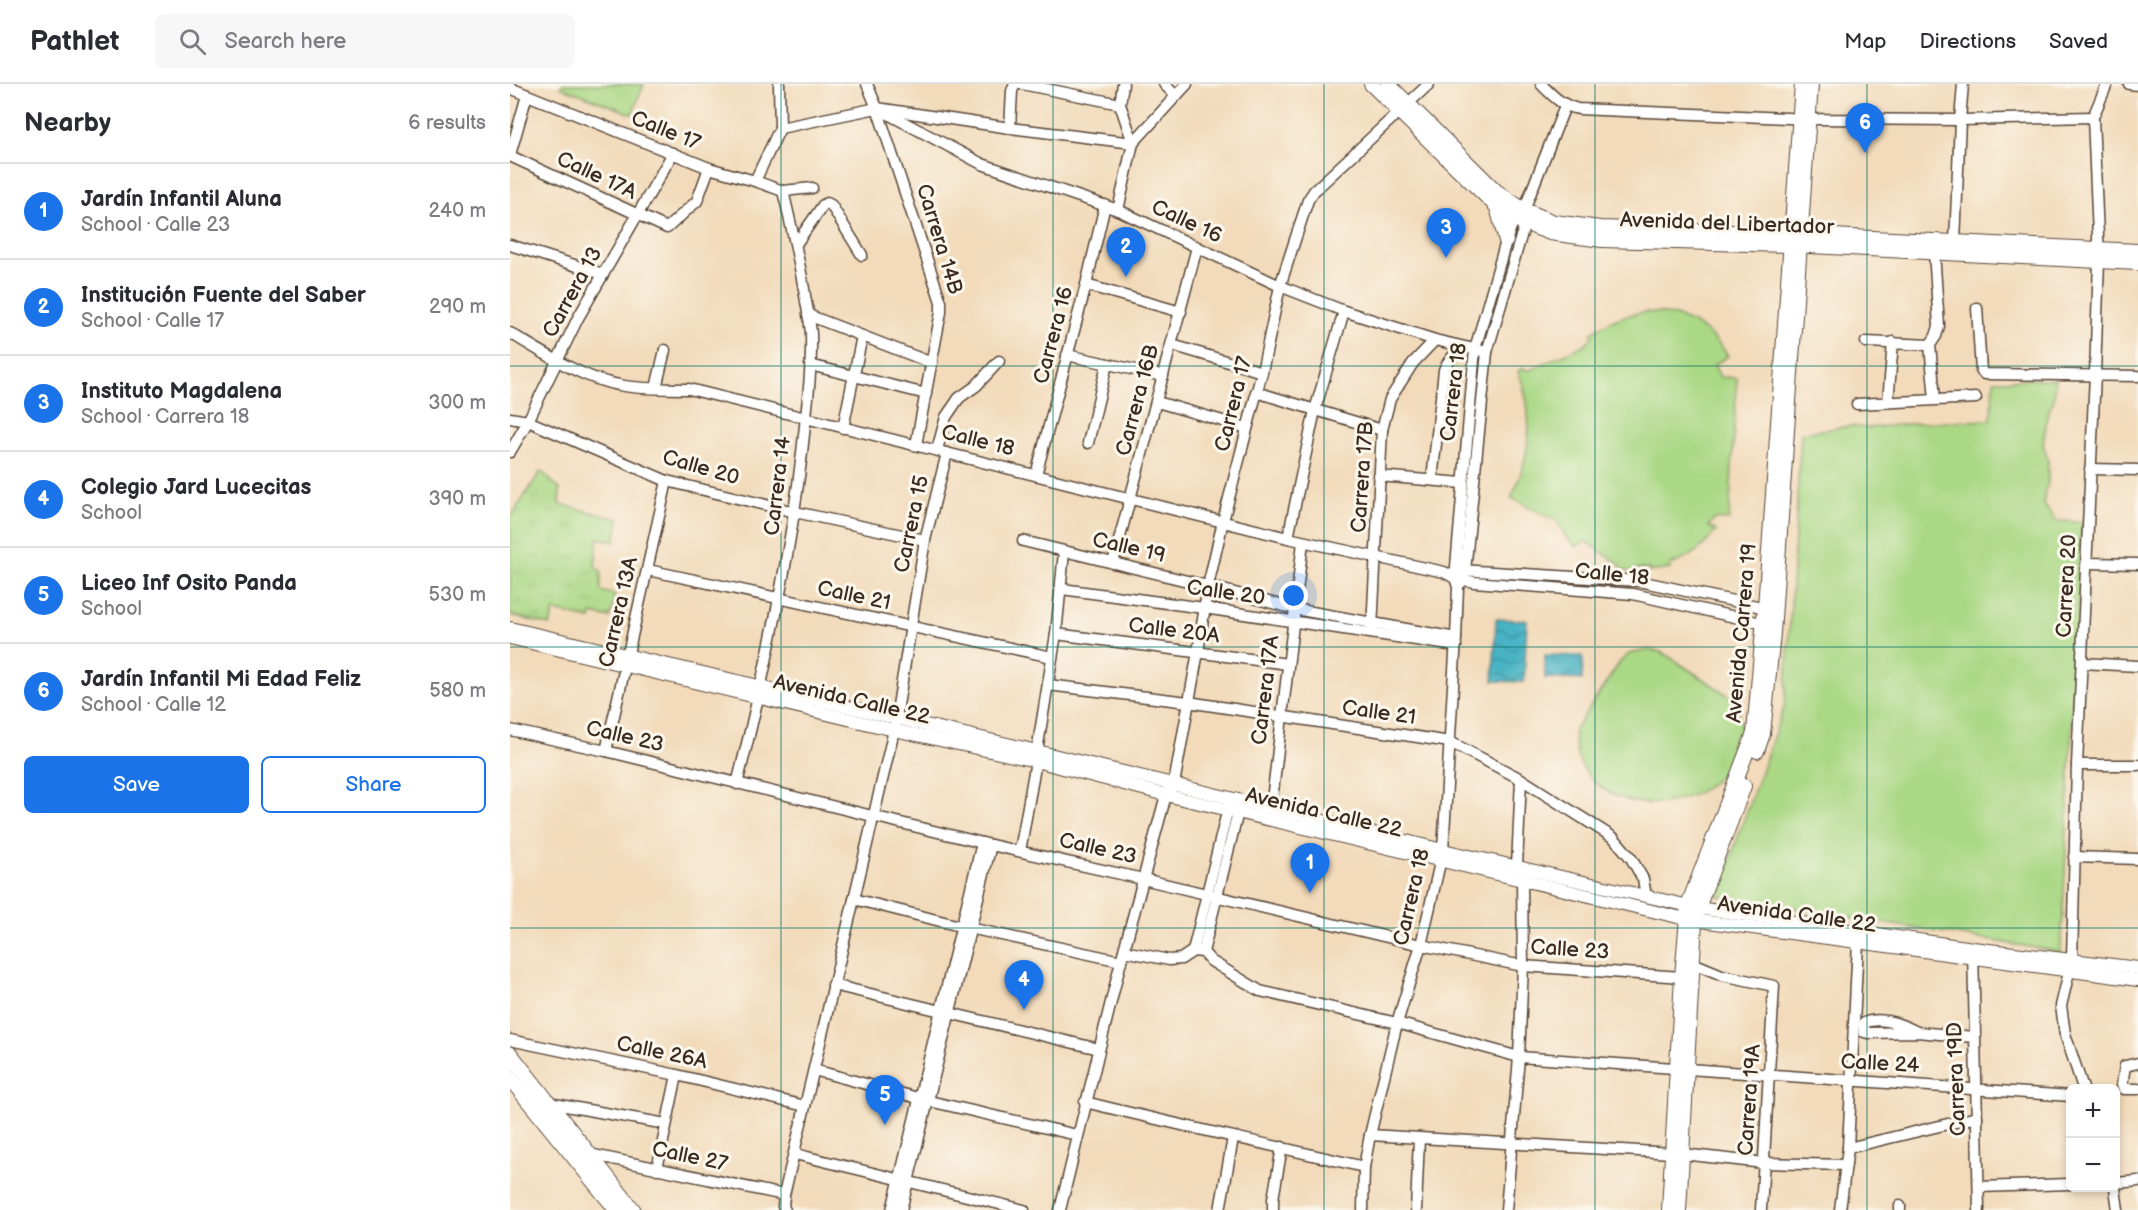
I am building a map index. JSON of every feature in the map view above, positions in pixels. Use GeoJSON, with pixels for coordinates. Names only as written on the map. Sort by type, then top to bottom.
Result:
{"type":"FeatureCollection","features":[{"type":"Feature","properties":{"kind":"main road","name":"Avenida del Libertador"},"geometry":{"type":"LineString","coordinates":[[1371,84],[1404,108],[1496,191],[1521,217]]}},
{"type":"Feature","properties":{"kind":"main road","name":"Avenida del Libertador"},"geometry":{"type":"LineString","coordinates":[[1388,84],[1404,108],[1497,207],[1550,233],[1602,240],[1955,243],[2098,256],[2138,262]]}},
{"type":"Feature","properties":{"kind":"main road","name":"Avenida Carrera 19"},"geometry":{"type":"LineString","coordinates":[[1682,1068],[1682,977],[1692,913],[1754,734],[1770,609],[1804,119],[1802,84]]}},
{"type":"Feature","properties":{"kind":"main road","name":"Avenida Carrera 19"},"geometry":{"type":"LineString","coordinates":[[1804,119],[1811,84]]}},
{"type":"Feature","properties":{"kind":"main road"},"geometry":{"type":"LineString","coordinates":[[1497,207],[1506,241]]}},
{"type":"Feature","properties":{"kind":"main road","name":"Avenida del Libertador"},"geometry":{"type":"LineString","coordinates":[[1796,240],[1934,252],[2098,256],[2138,251]]}},
{"type":"Feature","properties":{"kind":"main road","name":"Avenida Carrera 19"},"geometry":{"type":"LineString","coordinates":[[1669,1210],[1677,1153],[1682,1068],[1693,963],[1692,913]]}},
{"type":"Feature","properties":{"kind":"main road"},"geometry":{"type":"LineString","coordinates":[[510,1054],[633,1210]]}},
{"type":"Feature","properties":{"kind":"main road"},"geometry":{"type":"LineString","coordinates":[[510,1078],[617,1210]]}},
{"type":"Feature","properties":{"kind":"main road","name":"Avenida Carrera 19"},"geometry":{"type":"LineString","coordinates":[[1677,1153],[1679,1210]]}},
{"type":"Feature","properties":{"kind":"street"},"geometry":{"type":"LineString","coordinates":[[755,181],[780,128],[779,84]]}},
{"type":"Feature","properties":{"kind":"street","name":"Carrera 14B"},"geometry":{"type":"LineString","coordinates":[[867,84],[878,108],[941,302],[916,445]]}},
{"type":"Feature","properties":{"kind":"street"},"geometry":{"type":"LineString","coordinates":[[1010,128],[1012,91],[1015,84],[1120,104]]}},
{"type":"Feature","properties":{"kind":"street"},"geometry":{"type":"LineString","coordinates":[[1123,84],[1120,104],[1133,143]]}},
{"type":"Feature","properties":{"kind":"street"},"geometry":{"type":"LineString","coordinates":[[1164,84],[1176,96]]}},
{"type":"Feature","properties":{"kind":"street"},"geometry":{"type":"LineString","coordinates":[[1118,210],[1133,143],[1187,84]]}},
{"type":"Feature","properties":{"kind":"street","name":"Carrera 17"},"geometry":{"type":"LineString","coordinates":[[1174,784],[1208,586],[1222,521],[1262,372],[1280,286],[1308,200],[1314,190],[1429,84]]}},
{"type":"Feature","properties":{"kind":"street"},"geometry":{"type":"LineString","coordinates":[[1541,84],[1565,106],[1578,109],[1804,119],[1960,120],[2093,117]]}},
{"type":"Feature","properties":{"kind":"street"},"geometry":{"type":"LineString","coordinates":[[1955,243],[1963,84]]}},
{"type":"Feature","properties":{"kind":"street","name":"Carrera 20"},"geometry":{"type":"LineString","coordinates":[[2082,1084],[2065,1034],[2061,1006],[2070,965],[2095,374],[2098,256],[2093,117],[2108,84]]}},
{"type":"Feature","properties":{"kind":"street"},"geometry":{"type":"LineString","coordinates":[[2129,84],[2138,85]]}},
{"type":"Feature","properties":{"kind":"street","name":"Calle 17"},"geometry":{"type":"LineString","coordinates":[[510,88],[709,168],[783,191],[812,188]]}},
{"type":"Feature","properties":{"kind":"street"},"geometry":{"type":"LineString","coordinates":[[510,155],[527,94]]}},
{"type":"Feature","properties":{"kind":"street","name":"Carrera 18"},"geometry":{"type":"LineString","coordinates":[[1460,577],[1487,352],[1521,217],[1565,106]]}},
{"type":"Feature","properties":{"kind":"street"},"geometry":{"type":"LineString","coordinates":[[780,128],[878,108],[1010,128],[1133,143]]}},
{"type":"Feature","properties":{"kind":"street","name":"Calle 16"},"geometry":{"type":"LineString","coordinates":[[878,108],[982,164],[1118,210],[1280,286],[1344,311],[1435,340],[1487,352]]}},
{"type":"Feature","properties":{"kind":"street","name":"Carrera 13"},"geometry":{"type":"LineString","coordinates":[[510,452],[528,422],[556,360],[673,153]]}},
{"type":"Feature","properties":{"kind":"street","name":"Calle 17A"},"geometry":{"type":"LineString","coordinates":[[510,155],[667,228],[697,201],[709,168]]}},
{"type":"Feature","properties":{"kind":"street","name":"Carrera 14"},"geometry":{"type":"LineString","coordinates":[[737,784],[761,693],[780,599],[795,512],[806,418],[811,334],[796,244],[783,191]]}},
{"type":"Feature","properties":{"kind":"street"},"geometry":{"type":"LineString","coordinates":[[796,244],[823,205],[827,203],[831,205],[862,255]]}},
{"type":"Feature","properties":{"kind":"street","name":"Carrera 16"},"geometry":{"type":"LineString","coordinates":[[1036,475],[1105,205]]}},
{"type":"Feature","properties":{"kind":"street","name":"Carrera 18"},"geometry":{"type":"LineString","coordinates":[[1364,1210],[1364,1167],[1370,1136],[1397,1023],[1421,945],[1442,855],[1460,577],[1462,483],[1475,349],[1506,241],[1521,217]]}},
{"type":"Feature","properties":{"kind":"street"},"geometry":{"type":"LineString","coordinates":[[510,245],[603,274]]}},
{"type":"Feature","properties":{"kind":"street","name":"Carrera 16B"},"geometry":{"type":"LineString","coordinates":[[1113,563],[1197,248]]}},
{"type":"Feature","properties":{"kind":"street"},"geometry":{"type":"LineString","coordinates":[[1934,252],[1939,326],[1930,345],[1935,399]]}},
{"type":"Feature","properties":{"kind":"street"},"geometry":{"type":"LineString","coordinates":[[1086,285],[1181,312]]}},
{"type":"Feature","properties":{"kind":"street"},"geometry":{"type":"LineString","coordinates":[[1977,308],[1981,371],[1984,374],[2138,376]]}},
{"type":"Feature","properties":{"kind":"street"},"geometry":{"type":"LineString","coordinates":[[1288,538],[1315,410],[1344,311]]}},
{"type":"Feature","properties":{"kind":"street"},"geometry":{"type":"LineString","coordinates":[[808,315],[932,363]]}},
{"type":"Feature","properties":{"kind":"street","name":"Calle 18"},"geometry":{"type":"LineString","coordinates":[[510,333],[556,360],[606,382],[634,387],[689,389],[1303,542],[1444,572],[1474,582],[1633,594],[1768,624]]}},
{"type":"Feature","properties":{"kind":"street"},"geometry":{"type":"LineString","coordinates":[[843,428],[862,336]]}},
{"type":"Feature","properties":{"kind":"street","name":"Carrera 17B"},"geometry":{"type":"LineString","coordinates":[[1372,628],[1382,430],[1390,399],[1413,363],[1435,340]]}},
{"type":"Feature","properties":{"kind":"street"},"geometry":{"type":"LineString","coordinates":[[1866,342],[1930,345]]}},
{"type":"Feature","properties":{"kind":"street"},"geometry":{"type":"LineString","coordinates":[[1888,402],[1893,342]]}},
{"type":"Feature","properties":{"kind":"street"},"geometry":{"type":"LineString","coordinates":[[1172,345],[1262,372]]}},
{"type":"Feature","properties":{"kind":"street"},"geometry":{"type":"LineString","coordinates":[[1432,480],[1444,370],[1445,365],[1454,357],[1459,345]]}},
{"type":"Feature","properties":{"kind":"street"},"geometry":{"type":"LineString","coordinates":[[656,388],[665,350]]}},
{"type":"Feature","properties":{"kind":"street"},"geometry":{"type":"LineString","coordinates":[[1067,355],[1163,376]]}},
{"type":"Feature","properties":{"kind":"street","name":"Carrera 15"},"geometry":{"type":"LineString","coordinates":[[785,1210],[784,1195],[895,725],[946,417],[959,398],[976,386],[999,361]]}},
{"type":"Feature","properties":{"kind":"street"},"geometry":{"type":"LineString","coordinates":[[810,364],[926,394]]}},
{"type":"Feature","properties":{"kind":"street"},"geometry":{"type":"LineString","coordinates":[[1088,443],[1107,364]]}},
{"type":"Feature","properties":{"kind":"street"},"geometry":{"type":"LineString","coordinates":[[1256,392],[1382,430]]}},
{"type":"Feature","properties":{"kind":"street"},"geometry":{"type":"LineString","coordinates":[[1857,404],[1976,398]]}},
{"type":"Feature","properties":{"kind":"street"},"geometry":{"type":"LineString","coordinates":[[1157,402],[1247,428]]}},
{"type":"Feature","properties":{"kind":"street","name":"Calle 20"},"geometry":{"type":"LineString","coordinates":[[510,418],[528,422],[667,481],[925,540]]}},
{"type":"Feature","properties":{"kind":"street"},"geometry":{"type":"LineString","coordinates":[[2090,469],[2138,470]]}},
{"type":"Feature","properties":{"kind":"street"},"geometry":{"type":"LineString","coordinates":[[1379,476],[1462,483]]}},
{"type":"Feature","properties":{"kind":"street","name":"Carrera 13A"},"geometry":{"type":"LineString","coordinates":[[606,751],[667,481]]}},
{"type":"Feature","properties":{"kind":"street","name":"Calle 19"},"geometry":{"type":"LineString","coordinates":[[1023,541],[1295,609]]}},
{"type":"Feature","properties":{"kind":"street","name":"Carrera 17A"},"geometry":{"type":"LineString","coordinates":[[1271,807],[1303,542]]}},
{"type":"Feature","properties":{"kind":"street"},"geometry":{"type":"LineString","coordinates":[[1020,851],[1056,634],[1064,552]]}},
{"type":"Feature","properties":{"kind":"street"},"geometry":{"type":"LineString","coordinates":[[2087,563],[2138,564]]}},
{"type":"Feature","properties":{"kind":"street","name":"Calle 21"},"geometry":{"type":"LineString","coordinates":[[648,570],[1052,657]]}},
{"type":"Feature","properties":{"kind":"street","name":"Calle 18"},"geometry":{"type":"LineString","coordinates":[[1460,577],[1639,581],[1770,609]]}},
{"type":"Feature","properties":{"kind":"street","name":"Calle 20"},"geometry":{"type":"LineString","coordinates":[[1062,589],[1294,622],[1372,628]]}},
{"type":"Feature","properties":{"kind":"street","name":"Calle 20"},"geometry":{"type":"LineString","coordinates":[[1295,609],[1372,628],[1456,642]]}},
{"type":"Feature","properties":{"kind":"street","name":"Avenida Calle 22"},"geometry":{"type":"LineString","coordinates":[[510,628],[627,661]]}},
{"type":"Feature","properties":{"kind":"street","name":"Calle 20A"},"geometry":{"type":"LineString","coordinates":[[1056,634],[1288,664]]}},
{"type":"Feature","properties":{"kind":"street","name":"Avenida Calle 22"},"geometry":{"type":"LineString","coordinates":[[510,638],[627,661],[895,725],[1174,784],[1235,805],[1442,855],[1517,866],[1646,896],[1692,913],[2070,965],[2138,968]]}},
{"type":"Feature","properties":{"kind":"street"},"geometry":{"type":"LineString","coordinates":[[2082,663],[2138,666]]}},
{"type":"Feature","properties":{"kind":"street","name":"Calle 21"},"geometry":{"type":"LineString","coordinates":[[1048,685],[1188,702],[1281,718],[1450,741],[1521,779],[1614,838],[1631,858],[1643,879],[1646,896]]}},
{"type":"Feature","properties":{"kind":"street","name":"Calle 23"},"geometry":{"type":"LineString","coordinates":[[510,730],[1421,945],[1523,966],[1682,977]]}},
{"type":"Feature","properties":{"kind":"street","name":"Avenida Calle 22"},"geometry":{"type":"LineString","coordinates":[[1037,756],[1166,795],[1235,805],[1271,807],[1522,880],[1858,942],[1973,953]]}},
{"type":"Feature","properties":{"kind":"street"},"geometry":{"type":"LineString","coordinates":[[2077,765],[2138,765]]}},
{"type":"Feature","properties":{"kind":"street"},"geometry":{"type":"LineString","coordinates":[[1517,866],[1521,779]]}},
{"type":"Feature","properties":{"kind":"street"},"geometry":{"type":"LineString","coordinates":[[1060,1210],[1085,1102],[1143,879],[1166,795],[1174,784]]}},
{"type":"Feature","properties":{"kind":"street"},"geometry":{"type":"LineString","coordinates":[[854,899],[965,928],[1123,956],[1169,960],[1181,958],[1198,951],[1235,805]]}},
{"type":"Feature","properties":{"kind":"street"},"geometry":{"type":"LineString","coordinates":[[901,1210],[904,1181],[986,844]]}},
{"type":"Feature","properties":{"kind":"street"},"geometry":{"type":"LineString","coordinates":[[2073,857],[2138,859]]}},
{"type":"Feature","properties":{"kind":"street"},"geometry":{"type":"LineString","coordinates":[[1506,1210],[1519,1057],[1523,966],[1522,880]]}},
{"type":"Feature","properties":{"kind":"street"},"geometry":{"type":"LineString","coordinates":[[1840,1210],[1848,1148],[1858,942]]}},
{"type":"Feature","properties":{"kind":"street","name":"Calle 24"},"geometry":{"type":"LineString","coordinates":[[1198,951],[1210,961],[1260,991],[1397,1023],[1519,1057],[2066,1096]]}},
{"type":"Feature","properties":{"kind":"street","name":"Carrera 19D"},"geometry":{"type":"LineString","coordinates":[[1973,953],[1979,1210]]}},
{"type":"Feature","properties":{"kind":"street","name":"Carrera 19A"},"geometry":{"type":"LineString","coordinates":[[1693,963],[1722,975],[1774,986],[1761,1210]]}},
{"type":"Feature","properties":{"kind":"street","name":"Avenida Calle 22"},"geometry":{"type":"LineString","coordinates":[[2070,965],[2138,980]]}},
{"type":"Feature","properties":{"kind":"street"},"geometry":{"type":"LineString","coordinates":[[833,985],[1099,1049]]}},
{"type":"Feature","properties":{"kind":"street"},"geometry":{"type":"LineString","coordinates":[[1917,1032],[1974,1037]]}},
{"type":"Feature","properties":{"kind":"street","name":"Calle 26A"},"geometry":{"type":"LineString","coordinates":[[510,1040],[677,1075],[805,1106]]}},
{"type":"Feature","properties":{"kind":"street"},"geometry":{"type":"LineString","coordinates":[[2138,1063],[2125,1066],[2122,1085],[2124,1089],[2138,1089]]}},
{"type":"Feature","properties":{"kind":"street"},"geometry":{"type":"LineString","coordinates":[[814,1070],[1077,1135]]}},
{"type":"Feature","properties":{"kind":"street"},"geometry":{"type":"LineString","coordinates":[[657,1169],[677,1075]]}},
{"type":"Feature","properties":{"kind":"street"},"geometry":{"type":"LineString","coordinates":[[1085,1102],[1364,1167]]}},
{"type":"Feature","properties":{"kind":"street"},"geometry":{"type":"LineString","coordinates":[[549,1103],[666,1124]]}},
{"type":"Feature","properties":{"kind":"street"},"geometry":{"type":"LineString","coordinates":[[1848,1148],[1977,1117]]}},
{"type":"Feature","properties":{"kind":"street"},"geometry":{"type":"LineString","coordinates":[[1370,1136],[1677,1153],[1764,1163],[1846,1165]]}},
{"type":"Feature","properties":{"kind":"street"},"geometry":{"type":"LineString","coordinates":[[1220,1210],[1233,1138]]}},
{"type":"Feature","properties":{"kind":"street"},"geometry":{"type":"LineString","coordinates":[[1416,1210],[1419,1138]]}},
{"type":"Feature","properties":{"kind":"street"},"geometry":{"type":"LineString","coordinates":[[1273,1210],[1272,1199],[1282,1148]]}},
{"type":"Feature","properties":{"kind":"street","name":"Calle 27"},"geometry":{"type":"LineString","coordinates":[[589,1154],[784,1195]]}},
{"type":"Feature","properties":{"kind":"street"},"geometry":{"type":"LineString","coordinates":[[795,1154],[1024,1210]]}},
{"type":"Feature","properties":{"kind":"street"},"geometry":{"type":"LineString","coordinates":[[892,1210],[904,1181]]}},
{"type":"Feature","properties":{"kind":"street"},"geometry":{"type":"LineString","coordinates":[[2120,1183],[2138,1181]]}},
{"type":"Feature","properties":{"kind":"street"},"geometry":{"type":"LineString","coordinates":[[1979,1187],[2066,1184]]}},
{"type":"Feature","properties":{"kind":"street"},"geometry":{"type":"LineString","coordinates":[[2116,1192],[2118,1210]]}},
{"type":"Feature","properties":{"kind":"green space"},"geometry":{"type":"Polygon","coordinates":[[[562,84],[644,84],[632,114],[561,87],[562,84]]]}},
{"type":"Feature","properties":{"kind":"green space"},"geometry":{"type":"Polygon","coordinates":[[[1647,312],[1683,318],[1703,329],[1728,356],[1714,365],[1720,377],[1737,378],[1729,520],[1715,519],[1708,526],[1716,531],[1711,537],[1690,556],[1670,565],[1670,569],[1649,572],[1649,569],[1636,569],[1635,572],[1620,569],[1621,565],[1585,541],[1576,547],[1564,534],[1557,521],[1511,498],[1523,467],[1529,419],[1518,371],[1523,368],[1528,371],[1584,345],[1593,336],[1591,333],[1624,316],[1647,312]]]}},
{"type":"Feature","properties":{"kind":"green space"},"geometry":{"type":"Polygon","coordinates":[[[2055,379],[2054,400],[2048,411],[2043,444],[2048,460],[2048,482],[2043,503],[2056,521],[2082,522],[2061,952],[1717,896],[1785,704],[1801,433],[1851,426],[1868,428],[1991,420],[1994,380],[2055,379]]]}},
{"type":"Feature","properties":{"kind":"green space"},"geometry":{"type":"Polygon","coordinates":[[[541,471],[560,489],[559,504],[619,519],[615,542],[598,538],[595,567],[601,571],[601,591],[615,595],[610,618],[592,614],[591,619],[554,611],[550,625],[510,615],[510,518],[541,471]]]}},
{"type":"Feature","properties":{"kind":"green space"},"geometry":{"type":"Polygon","coordinates":[[[1648,650],[1661,652],[1668,656],[1737,701],[1740,720],[1740,738],[1731,762],[1715,781],[1694,794],[1670,802],[1645,803],[1620,798],[1599,786],[1582,766],[1576,749],[1574,731],[1620,662],[1629,654],[1648,650]]]}},
{"type":"Feature","properties":{"kind":"water"},"geometry":{"type":"Polygon","coordinates":[[[1496,619],[1527,620],[1524,682],[1493,681],[1496,619]]]}},
{"type":"Feature","properties":{"kind":"water"},"geometry":{"type":"Polygon","coordinates":[[[1545,655],[1583,656],[1582,680],[1545,678],[1545,655]]]}},
{"type":"Feature","properties":{"kind":"place","name":"Jardín Infantil Mi Edad Feliz"},"geometry":{"type":"Point","coordinates":[1865,153]}},
{"type":"Feature","properties":{"kind":"place","name":"Instituto Magdalena"},"geometry":{"type":"Point","coordinates":[1446,258]}},
{"type":"Feature","properties":{"kind":"place","name":"Institución Fuente del Saber"},"geometry":{"type":"Point","coordinates":[1126,277]}},
{"type":"Feature","properties":{"kind":"place","name":"Jardín Infantil Aluna"},"geometry":{"type":"Point","coordinates":[1310,893]}},
{"type":"Feature","properties":{"kind":"place","name":"Colegio Jard Lucecitas"},"geometry":{"type":"Point","coordinates":[1024,1010]}},
{"type":"Feature","properties":{"kind":"place","name":"Liceo Inf Osito Panda"},"geometry":{"type":"Point","coordinates":[885,1125]}}]}
